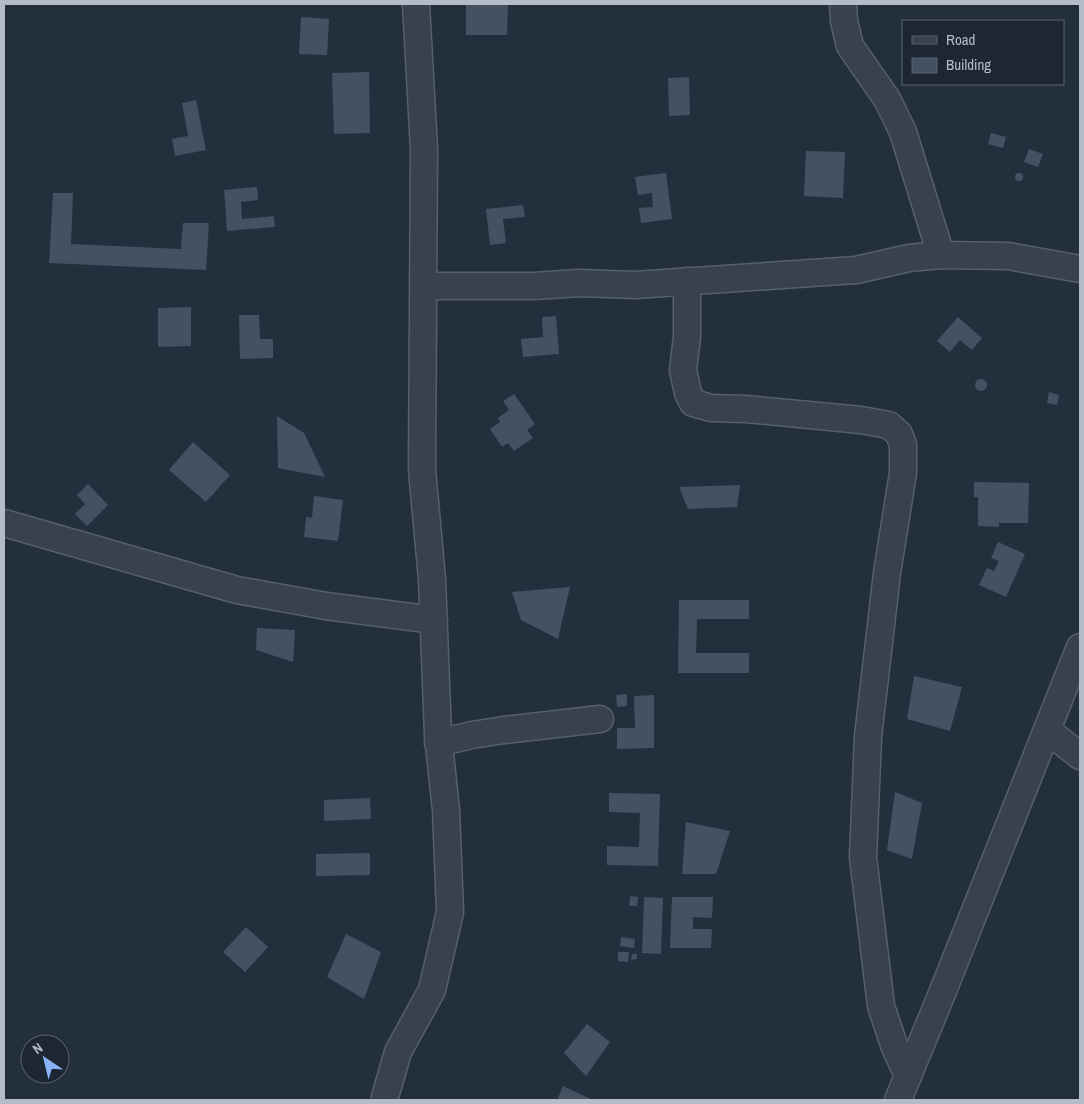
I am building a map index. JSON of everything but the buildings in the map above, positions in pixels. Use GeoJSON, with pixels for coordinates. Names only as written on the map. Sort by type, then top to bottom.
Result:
{"type":"FeatureCollection","features":[{"type":"Feature","properties":{"kind":"street"},"geometry":{"type":"LineString","coordinates":[[385,1100],[398,1052],[432,990],[450,912],[446,810],[438,743],[432,579],[422,470],[424,149],[416,4]]}},
{"type":"Feature","properties":{"kind":"street"},"geometry":{"type":"LineString","coordinates":[[843,4],[844,21],[850,46],[887,99],[903,132],[941,255]]}},
{"type":"Feature","properties":{"kind":"street"},"geometry":{"type":"LineString","coordinates":[[424,286],[534,286],[579,283],[635,285],[856,270],[909,258],[941,255],[1008,256],[1080,269]]}},
{"type":"Feature","properties":{"kind":"street"},"geometry":{"type":"LineString","coordinates":[[687,281],[687,337],[683,370],[688,392],[693,403],[711,408],[862,420],[889,425],[899,434],[903,444],[903,473],[888,573],[868,737],[863,857],[881,1006],[894,1045],[908,1076]]}},
{"type":"Feature","properties":{"kind":"street"},"geometry":{"type":"LineString","coordinates":[[4,523],[236,590],[326,606],[434,620]]}},
{"type":"Feature","properties":{"kind":"street"},"geometry":{"type":"LineString","coordinates":[[898,1100],[1080,647]]}},
{"type":"Feature","properties":{"kind":"street"},"geometry":{"type":"LineString","coordinates":[[438,743],[504,730],[600,719]]}},
{"type":"Feature","properties":{"kind":"street"},"geometry":{"type":"LineString","coordinates":[[1047,730],[1080,756]]}}]}
